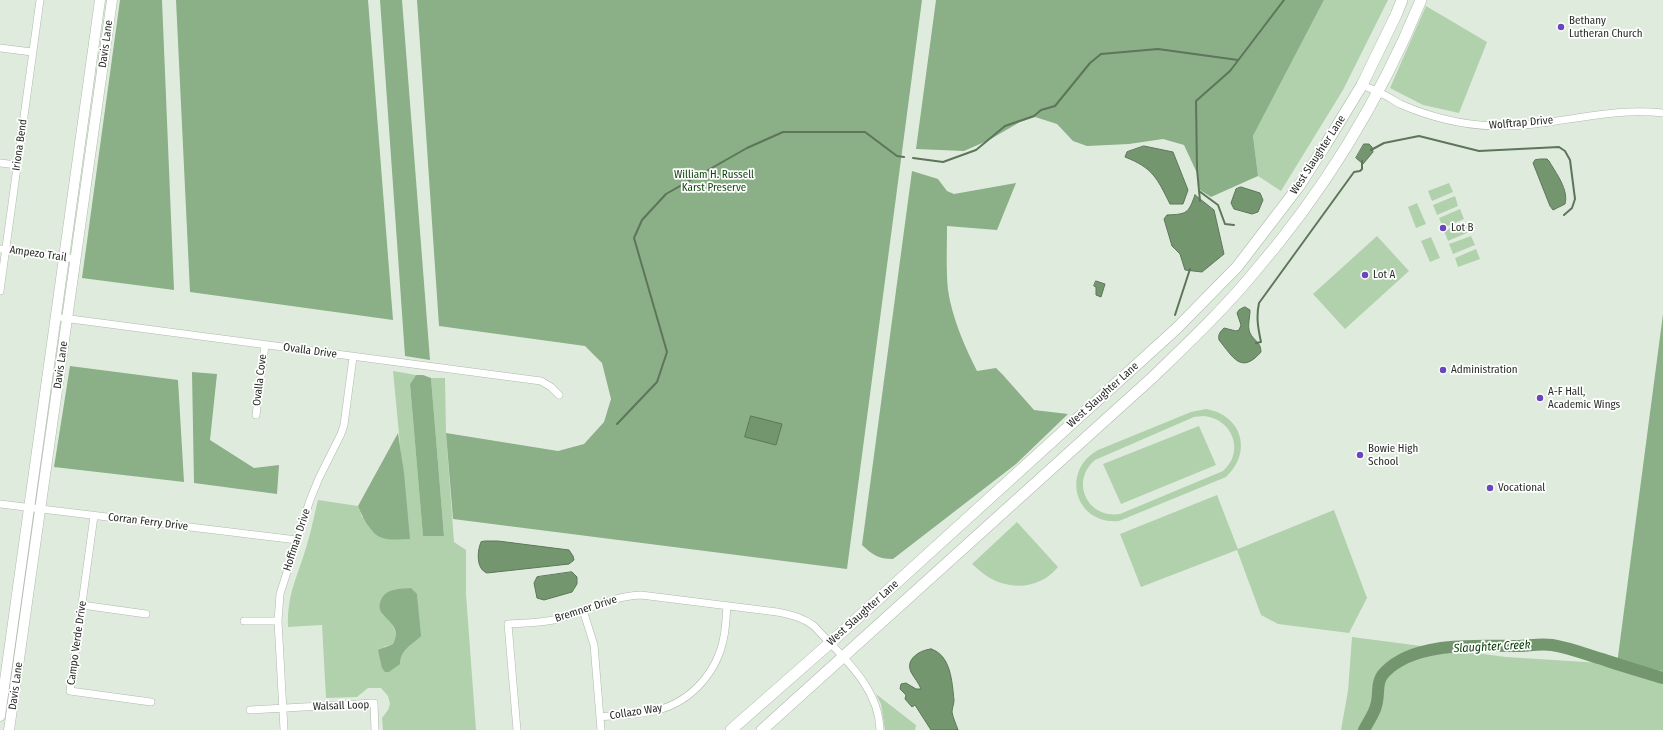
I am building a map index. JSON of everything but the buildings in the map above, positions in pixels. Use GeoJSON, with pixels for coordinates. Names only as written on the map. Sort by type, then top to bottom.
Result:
{"type":"FeatureCollection","features":[{"type":"Feature","properties":{"kind":"main road","name":"Davis Lane"},"geometry":{"type":"LineString","coordinates":[[0,716],[100,0]]}},
{"type":"Feature","properties":{"kind":"main road","name":"Davis Lane"},"geometry":{"type":"LineString","coordinates":[[9,730],[112,0]]}},
{"type":"Feature","properties":{"kind":"main road","name":"West Slaughter Lane"},"geometry":{"type":"LineString","coordinates":[[731,730],[830,644],[1176,329],[1236,267],[1289,198],[1326,144],[1362,85],[1402,0]]}},
{"type":"Feature","properties":{"kind":"main road","name":"West Slaughter Lane"},"geometry":{"type":"LineString","coordinates":[[762,730],[1153,377],[1189,342],[1252,276],[1299,218],[1339,160],[1378,92],[1408,33],[1422,0]]}},
{"type":"Feature","properties":{"kind":"main road"},"geometry":{"type":"LineString","coordinates":[[1176,329],[1189,342]]}},
{"type":"Feature","properties":{"kind":"street","name":"Iriona Bend"},"geometry":{"type":"LineString","coordinates":[[0,291],[3,249],[17,165],[40,0]]}},
{"type":"Feature","properties":{"kind":"street"},"geometry":{"type":"LineString","coordinates":[[0,48],[32,52]]}},
{"type":"Feature","properties":{"kind":"street","name":"Wolftrap Drive"},"geometry":{"type":"LineString","coordinates":[[1362,85],[1398,103],[1440,119],[1482,126],[1516,126],[1610,112],[1632,111],[1663,113]]}},
{"type":"Feature","properties":{"kind":"street"},"geometry":{"type":"LineString","coordinates":[[0,163],[17,165]]}},
{"type":"Feature","properties":{"kind":"street","name":"Ampezo Trail"},"geometry":{"type":"LineString","coordinates":[[3,249],[76,259]]}},
{"type":"Feature","properties":{"kind":"street","name":"Ovalla Drive"},"geometry":{"type":"LineString","coordinates":[[56,318],[541,382],[551,386],[559,395]]}},
{"type":"Feature","properties":{"kind":"street","name":"Ovalla Cove"},"geometry":{"type":"LineString","coordinates":[[256,415],[265,345]]}},
{"type":"Feature","properties":{"kind":"street","name":"Hoffman Drive"},"geometry":{"type":"LineString","coordinates":[[284,730],[278,621],[280,594],[319,478],[344,425],[353,357]]}},
{"type":"Feature","properties":{"kind":"street","name":"Corran Ferry Drive"},"geometry":{"type":"LineString","coordinates":[[0,504],[297,540]]}},
{"type":"Feature","properties":{"kind":"street","name":"Campo Verde Drive"},"geometry":{"type":"LineString","coordinates":[[94,516],[70,690],[151,702]]}},
{"type":"Feature","properties":{"kind":"street","name":"Bremner Drive"},"geometry":{"type":"LineString","coordinates":[[517,730],[508,624],[552,620],[609,600],[632,595],[656,596],[797,616],[806,620],[814,626],[864,683],[876,706],[880,730]]}},
{"type":"Feature","properties":{"kind":"street"},"geometry":{"type":"LineString","coordinates":[[82,605],[146,614]]}},
{"type":"Feature","properties":{"kind":"street","name":"Collazo Way"},"geometry":{"type":"LineString","coordinates":[[600,717],[658,710],[672,706],[692,693],[708,675],[719,654],[724,635],[727,606]]}},
{"type":"Feature","properties":{"kind":"street"},"geometry":{"type":"LineString","coordinates":[[583,610],[594,645],[601,730]]}},
{"type":"Feature","properties":{"kind":"street"},"geometry":{"type":"LineString","coordinates":[[244,621],[278,621]]}},
{"type":"Feature","properties":{"kind":"street","name":"Walsall Loop"},"geometry":{"type":"LineString","coordinates":[[283,708],[374,703],[375,730]]}},
{"type":"Feature","properties":{"kind":"street"},"geometry":{"type":"LineString","coordinates":[[250,710],[283,708]]}},
{"type":"Feature","properties":{"kind":"shaded area"},"geometry":{"type":"Polygon","coordinates":[[[1324,0],[1388,0],[1343,90],[1281,191],[1258,176],[1253,136],[1324,0]]]}},
{"type":"Feature","properties":{"kind":"shaded area"},"geometry":{"type":"Polygon","coordinates":[[[1426,6],[1487,42],[1459,113],[1423,105],[1390,88],[1426,6]]]}},
{"type":"Feature","properties":{"kind":"shaded area"},"geometry":{"type":"Polygon","coordinates":[[[1364,144],[1369,144],[1372,147],[1373,152],[1363,164],[1356,158],[1364,144]]]}},
{"type":"Feature","properties":{"kind":"shaded area"},"geometry":{"type":"Polygon","coordinates":[[[1144,146],[1173,152],[1188,190],[1183,204],[1170,204],[1153,175],[1142,165],[1125,157],[1127,152],[1144,146]]]}},
{"type":"Feature","properties":{"kind":"shaded area"},"geometry":{"type":"Polygon","coordinates":[[[1547,159],[1549,161],[1564,187],[1566,199],[1565,204],[1553,210],[1533,163],[1535,160],[1547,159]]]}},
{"type":"Feature","properties":{"kind":"shaded area"},"geometry":{"type":"Polygon","coordinates":[[[1449,183],[1453,192],[1432,201],[1428,191],[1449,183]]]}},
{"type":"Feature","properties":{"kind":"shaded area"},"geometry":{"type":"Polygon","coordinates":[[[1241,187],[1260,193],[1263,200],[1258,212],[1252,214],[1234,209],[1231,203],[1236,189],[1241,187]]]}},
{"type":"Feature","properties":{"kind":"shaded area"},"geometry":{"type":"Polygon","coordinates":[[[1195,195],[1214,210],[1224,254],[1202,272],[1185,270],[1180,254],[1172,246],[1164,219],[1167,215],[1186,212],[1195,195]]]}},
{"type":"Feature","properties":{"kind":"shaded area"},"geometry":{"type":"Polygon","coordinates":[[[1455,196],[1458,206],[1437,215],[1433,205],[1455,196]]]}},
{"type":"Feature","properties":{"kind":"shaded area"},"geometry":{"type":"Polygon","coordinates":[[[1417,203],[1426,224],[1416,228],[1408,207],[1417,203]]]}},
{"type":"Feature","properties":{"kind":"shaded area"},"geometry":{"type":"Polygon","coordinates":[[[1460,209],[1464,219],[1443,228],[1439,218],[1460,209]]]}},
{"type":"Feature","properties":{"kind":"shaded area"},"geometry":{"type":"Polygon","coordinates":[[[1465,222],[1469,232],[1448,241],[1444,231],[1465,222]]]}},
{"type":"Feature","properties":{"kind":"shaded area","name":"Lot A"},"geometry":{"type":"Polygon","coordinates":[[[1377,236],[1409,271],[1345,329],[1313,294],[1377,236]]]}},
{"type":"Feature","properties":{"kind":"shaded area"},"geometry":{"type":"Polygon","coordinates":[[[1471,236],[1475,245],[1453,254],[1449,244],[1471,236]]]}},
{"type":"Feature","properties":{"kind":"shaded area"},"geometry":{"type":"Polygon","coordinates":[[[1431,237],[1440,258],[1430,262],[1421,241],[1431,237]]]}},
{"type":"Feature","properties":{"kind":"shaded area"},"geometry":{"type":"Polygon","coordinates":[[[1476,249],[1480,259],[1458,267],[1455,258],[1476,249]]]}},
{"type":"Feature","properties":{"kind":"shaded area"},"geometry":{"type":"Polygon","coordinates":[[[1096,281],[1105,284],[1101,297],[1096,295],[1096,287],[1094,286],[1096,281]]]}},
{"type":"Feature","properties":{"kind":"shaded area"},"geometry":{"type":"Polygon","coordinates":[[[1245,307],[1250,310],[1250,333],[1259,344],[1261,352],[1254,359],[1243,363],[1233,357],[1219,340],[1219,336],[1220,332],[1224,328],[1236,331],[1239,330],[1241,325],[1237,313],[1245,307]]]}},
{"type":"Feature","properties":{"kind":"shaded area"},"geometry":{"type":"Polygon","coordinates":[[[393,371],[416,375],[410,384],[423,535],[444,536],[431,378],[445,378],[446,433],[454,542],[466,550],[466,594],[476,730],[383,730],[382,718],[388,710],[390,704],[388,696],[381,688],[368,688],[357,697],[326,698],[322,625],[288,627],[289,605],[293,586],[308,542],[318,500],[358,506],[362,517],[409,539],[393,371]],[[417,594],[392,624],[396,634],[393,644],[383,647],[400,657],[404,651],[420,636],[417,594]]]}},
{"type":"Feature","properties":{"kind":"shaded area"},"geometry":{"type":"Polygon","coordinates":[[[1206,409],[1218,413],[1228,419],[1240,436],[1241,446],[1239,457],[1234,467],[1226,477],[1119,521],[1104,520],[1092,515],[1083,506],[1078,495],[1076,483],[1079,471],[1086,459],[1098,450],[1191,412],[1206,409]],[[1204,416],[1194,417],[1095,460],[1088,469],[1084,478],[1083,488],[1091,505],[1099,511],[1108,514],[1120,514],[1223,471],[1230,463],[1233,455],[1233,438],[1229,430],[1214,418],[1204,416]]]}},
{"type":"Feature","properties":{"kind":"shaded area"},"geometry":{"type":"Polygon","coordinates":[[[751,416],[782,424],[776,445],[745,437],[751,416]]]}},
{"type":"Feature","properties":{"kind":"shaded area"},"geometry":{"type":"Polygon","coordinates":[[[1199,426],[1216,465],[1121,504],[1103,464],[1199,426]]]}},
{"type":"Feature","properties":{"kind":"shaded area"},"geometry":{"type":"Polygon","coordinates":[[[1217,495],[1238,549],[1334,510],[1367,598],[1349,633],[1278,624],[1261,615],[1237,550],[1141,587],[1120,534],[1217,495]]]}},
{"type":"Feature","properties":{"kind":"shaded area"},"geometry":{"type":"Polygon","coordinates":[[[1017,522],[1058,567],[1046,578],[1023,586],[1015,586],[998,582],[981,572],[972,564],[1017,522]]]}},
{"type":"Feature","properties":{"kind":"shaded area"},"geometry":{"type":"Polygon","coordinates":[[[498,541],[569,550],[574,560],[569,564],[487,573],[481,568],[478,559],[481,542],[498,541]]]}},
{"type":"Feature","properties":{"kind":"shaded area"},"geometry":{"type":"Polygon","coordinates":[[[572,572],[577,577],[577,584],[572,592],[544,600],[537,598],[534,583],[537,577],[572,572]]]}},
{"type":"Feature","properties":{"kind":"shaded area"},"geometry":{"type":"Polygon","coordinates":[[[1352,637],[1506,657],[1617,664],[1663,671],[1663,730],[1341,730],[1348,691],[1352,637]]]}},
{"type":"Feature","properties":{"kind":"shaded area"},"geometry":{"type":"Polygon","coordinates":[[[931,649],[938,652],[947,663],[954,700],[952,712],[958,730],[931,730],[915,705],[912,707],[905,699],[906,695],[900,689],[901,684],[906,683],[916,689],[921,689],[911,672],[910,663],[918,653],[931,649]]]}},
{"type":"Feature","properties":{"kind":"shaded area"},"geometry":{"type":"Polygon","coordinates":[[[876,694],[916,725],[915,730],[885,730],[881,704],[876,694]]]}},
{"type":"Feature","properties":{"kind":"green space"},"geometry":{"type":"Polygon","coordinates":[[[120,0],[162,0],[174,290],[82,278],[120,0]]]}},
{"type":"Feature","properties":{"kind":"green space"},"geometry":{"type":"Polygon","coordinates":[[[176,0],[368,0],[393,320],[190,292],[176,0]]]}},
{"type":"Feature","properties":{"kind":"green space"},"geometry":{"type":"Polygon","coordinates":[[[380,0],[402,0],[430,360],[405,356],[380,0]]]}},
{"type":"Feature","properties":{"kind":"green space","name":"William H. Russell Karst Preserve"},"geometry":{"type":"Polygon","coordinates":[[[417,0],[922,0],[847,569],[453,519],[446,433],[558,451],[584,444],[604,422],[611,399],[602,363],[585,346],[439,326],[417,0]]]}},
{"type":"Feature","properties":{"kind":"green space"},"geometry":{"type":"Polygon","coordinates":[[[936,0],[1324,0],[1253,136],[1258,176],[1211,197],[1200,190],[1197,173],[1184,145],[1163,139],[1129,144],[1087,146],[1073,141],[1057,124],[1035,117],[1020,122],[989,140],[964,151],[916,149],[936,0]]]}},
{"type":"Feature","properties":{"kind":"green space"},"geometry":{"type":"Polygon","coordinates":[[[912,171],[938,179],[947,191],[954,194],[1016,183],[997,230],[947,226],[947,275],[950,301],[960,332],[977,371],[996,368],[1034,410],[1068,414],[1016,464],[893,559],[888,559],[876,556],[862,545],[912,171]]]}},
{"type":"Feature","properties":{"kind":"green space"},"geometry":{"type":"Polygon","coordinates":[[[1663,314],[1663,671],[1617,664],[1663,314]]]}},
{"type":"Feature","properties":{"kind":"green space"},"geometry":{"type":"Polygon","coordinates":[[[70,366],[178,380],[184,482],[54,467],[70,366]]]}},
{"type":"Feature","properties":{"kind":"green space"},"geometry":{"type":"Polygon","coordinates":[[[192,372],[217,374],[210,440],[254,468],[279,465],[277,494],[194,483],[192,372]]]}},
{"type":"Feature","properties":{"kind":"green space"},"geometry":{"type":"Polygon","coordinates":[[[416,375],[423,375],[431,378],[444,536],[423,536],[410,384],[416,375]]]}},
{"type":"Feature","properties":{"kind":"green space"},"geometry":{"type":"Polygon","coordinates":[[[398,433],[404,473],[410,539],[395,540],[380,537],[373,532],[361,514],[358,506],[398,433]]]}},
{"type":"Feature","properties":{"kind":"green space"},"geometry":{"type":"Polygon","coordinates":[[[411,588],[417,594],[421,636],[404,651],[400,664],[389,672],[385,672],[382,668],[378,650],[393,644],[396,634],[391,623],[381,612],[380,603],[383,596],[390,591],[411,588]]]}},
{"type":"Feature","properties":{"kind":"waterway"},"geometry":{"type":"LineString","coordinates":[[1200,201],[1197,169],[1196,101],[1230,71],[1284,0]]}},
{"type":"Feature","properties":{"kind":"waterway"},"geometry":{"type":"LineString","coordinates":[[913,158],[943,162],[976,150],[1005,126],[1034,116],[1041,110],[1055,106],[1090,63],[1101,54],[1158,49],[1238,60]]}},
{"type":"Feature","properties":{"kind":"waterway"},"geometry":{"type":"LineString","coordinates":[[617,424],[657,382],[667,352],[634,238],[642,220],[666,194],[747,148],[783,132],[865,132],[897,156],[904,157]]}},
{"type":"Feature","properties":{"kind":"waterway"},"geometry":{"type":"LineString","coordinates":[[1371,150],[1384,143],[1419,136],[1479,151],[1559,147],[1565,151],[1570,160],[1575,199],[1572,208],[1564,215]]}},
{"type":"Feature","properties":{"kind":"waterway"},"geometry":{"type":"LineString","coordinates":[[1256,343],[1261,342],[1258,322],[1259,303],[1354,172],[1362,169],[1362,161]]}},
{"type":"Feature","properties":{"kind":"waterway"},"geometry":{"type":"LineString","coordinates":[[1199,191],[1218,205],[1225,224],[1234,225]]}},
{"type":"Feature","properties":{"kind":"waterway"},"geometry":{"type":"LineString","coordinates":[[1175,315],[1190,269]]}},
{"type":"Feature","properties":{"kind":"waterway","name":"Slaughter Creek"},"geometry":{"type":"LineString","coordinates":[[1364,730],[1375,709],[1380,680],[1385,672],[1398,662],[1412,655],[1429,650],[1465,646],[1552,645],[1577,651],[1663,678]]}},
{"type":"Feature","properties":{"kind":"place","name":"Bethany Lutheran Church"},"geometry":{"type":"Point","coordinates":[1561,27]}},
{"type":"Feature","properties":{"kind":"place","name":"Lot B"},"geometry":{"type":"Point","coordinates":[1443,228]}},
{"type":"Feature","properties":{"kind":"place","name":"Lot A"},"geometry":{"type":"Point","coordinates":[1365,275]}},
{"type":"Feature","properties":{"kind":"place","name":"Administration"},"geometry":{"type":"Point","coordinates":[1443,370]}},
{"type":"Feature","properties":{"kind":"place","name":"A-F Hall, Academic Wings"},"geometry":{"type":"Point","coordinates":[1540,398]}},
{"type":"Feature","properties":{"kind":"place","name":"Bowie High School"},"geometry":{"type":"Point","coordinates":[1360,455]}},
{"type":"Feature","properties":{"kind":"place","name":"Vocational"},"geometry":{"type":"Point","coordinates":[1490,488]}}]}
